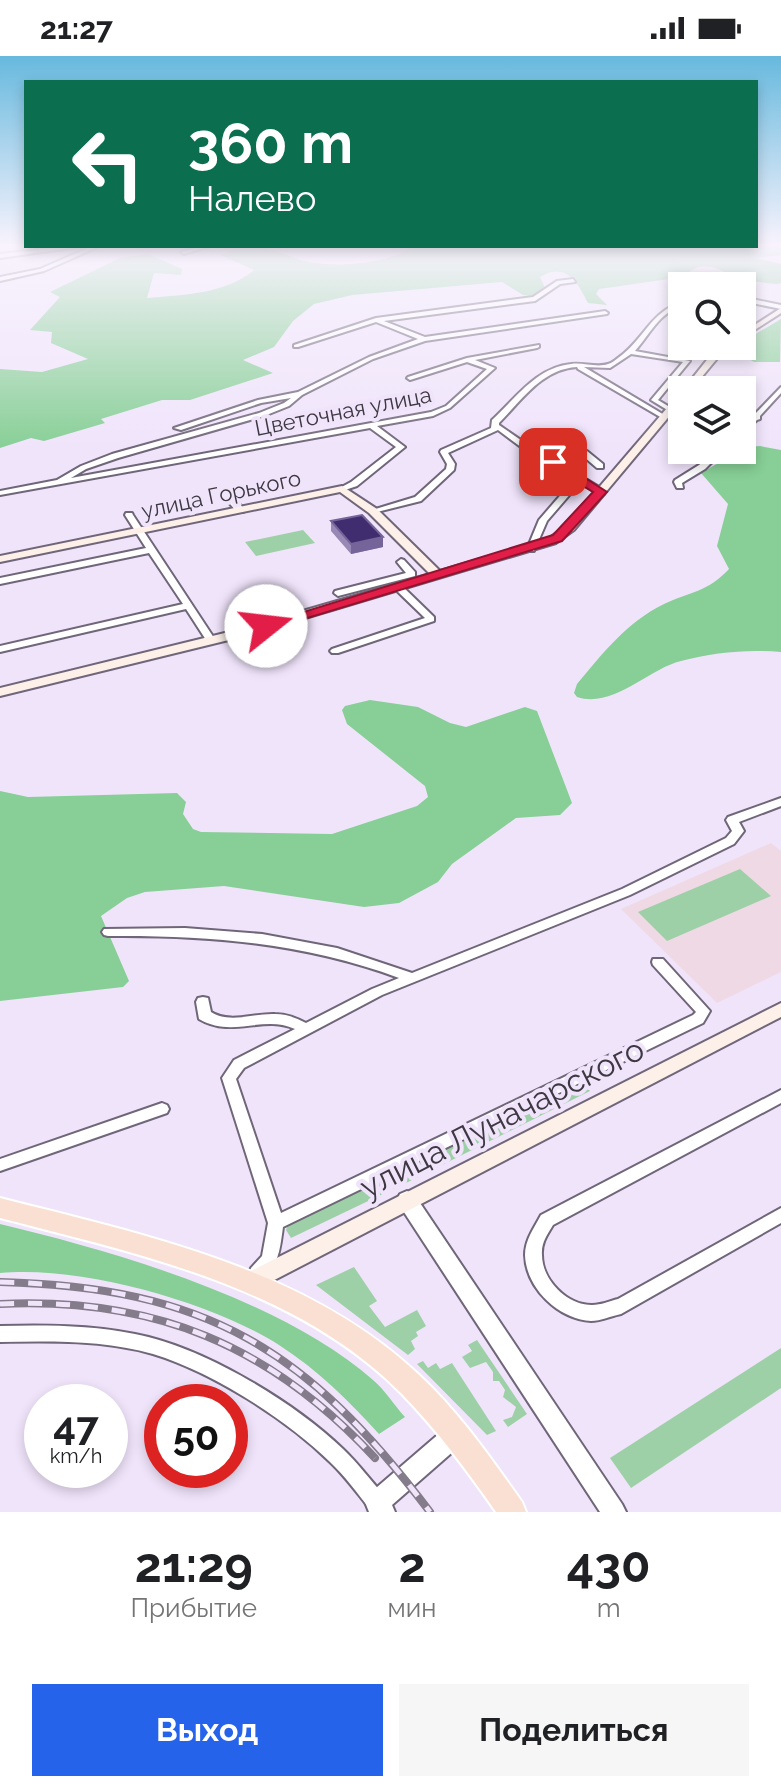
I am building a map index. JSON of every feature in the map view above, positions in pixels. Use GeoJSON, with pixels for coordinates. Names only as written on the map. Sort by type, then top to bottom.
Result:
{"type":"FeatureCollection","features":[{"type":"Feature","properties":{"kind":"main road"},"geometry":{"type":"LineString","coordinates":[[756,326],[774,313]]}},
{"type":"Feature","properties":{"kind":"main road"},"geometry":{"type":"LineString","coordinates":[[698,376],[711,360]]}},
{"type":"Feature","properties":{"kind":"main road"},"geometry":{"type":"LineString","coordinates":[[0,692],[211,641],[319,606],[531,549],[564,534],[668,414]]}},
{"type":"Feature","properties":{"kind":"main road"},"geometry":{"type":"LineString","coordinates":[[342,489],[373,511],[438,575]]}},
{"type":"Feature","properties":{"kind":"main road","name":"улица Горького"},"geometry":{"type":"LineString","coordinates":[[0,559],[342,489]]}},
{"type":"Feature","properties":{"kind":"main road","name":"улица Луначарского"},"geometry":{"type":"LineString","coordinates":[[252,1281],[781,1009]]}},
{"type":"Feature","properties":{"kind":"main road"},"geometry":{"type":"LineString","coordinates":[[0,1208],[138,1243],[252,1281],[353,1335],[406,1379],[456,1434],[512,1512]]}},
{"type":"Feature","properties":{"kind":"street"},"geometry":{"type":"LineString","coordinates":[[296,346],[376,320],[429,313]]}},
{"type":"Feature","properties":{"kind":"street"},"geometry":{"type":"LineString","coordinates":[[57,483],[70,474],[135,448],[280,409],[300,394],[371,358],[424,339],[605,313]]}},
{"type":"Feature","properties":{"kind":"street"},"geometry":{"type":"LineString","coordinates":[[544,460],[495,422],[522,394],[556,369],[608,367],[631,352],[655,317],[663,313]]}},
{"type":"Feature","properties":{"kind":"street"},"geometry":{"type":"LineString","coordinates":[[376,320],[424,339]]}},
{"type":"Feature","properties":{"kind":"street","name":"Цветочная улица"},"geometry":{"type":"LineString","coordinates":[[410,378],[467,360],[537,346]]}},
{"type":"Feature","properties":{"kind":"street"},"geometry":{"type":"LineString","coordinates":[[631,352],[687,361],[674,376]]}},
{"type":"Feature","properties":{"kind":"street","name":"Цветочная улица"},"geometry":{"type":"LineString","coordinates":[[0,493],[420,417],[448,407],[492,368],[467,360]]}},
{"type":"Feature","properties":{"kind":"street"},"geometry":{"type":"LineString","coordinates":[[572,366],[668,403]]}},
{"type":"Feature","properties":{"kind":"street"},"geometry":{"type":"LineString","coordinates":[[668,383],[654,400],[668,404]]}},
{"type":"Feature","properties":{"kind":"street"},"geometry":{"type":"LineString","coordinates":[[758,418],[781,389]]}},
{"type":"Feature","properties":{"kind":"street"},"geometry":{"type":"LineString","coordinates":[[178,428],[280,396],[300,394]]}},
{"type":"Feature","properties":{"kind":"street","name":"улица Горького"},"geometry":{"type":"LineString","coordinates":[[342,489],[354,484],[401,447],[372,426]]}},
{"type":"Feature","properties":{"kind":"street"},"geometry":{"type":"LineString","coordinates":[[373,511],[418,499],[450,470],[451,464],[444,452],[498,427]]}},
{"type":"Feature","properties":{"kind":"street"},"geometry":{"type":"LineString","coordinates":[[600,466],[584,453],[553,462],[601,492]]}},
{"type":"Feature","properties":{"kind":"street"},"geometry":{"type":"LineString","coordinates":[[680,486],[678,482],[705,464]]}},
{"type":"Feature","properties":{"kind":"street"},"geometry":{"type":"LineString","coordinates":[[531,549],[543,520],[574,485]]}},
{"type":"Feature","properties":{"kind":"street"},"geometry":{"type":"LineString","coordinates":[[227,495],[240,510]]}},
{"type":"Feature","properties":{"kind":"street"},"geometry":{"type":"LineString","coordinates":[[129,515],[211,641]]}},
{"type":"Feature","properties":{"kind":"street"},"geometry":{"type":"LineString","coordinates":[[0,581],[151,550]]}},
{"type":"Feature","properties":{"kind":"street"},"geometry":{"type":"LineString","coordinates":[[338,593],[412,574],[401,562]]}},
{"type":"Feature","properties":{"kind":"street"},"geometry":{"type":"LineString","coordinates":[[335,651],[431,619],[398,587]]}},
{"type":"Feature","properties":{"kind":"street"},"geometry":{"type":"LineString","coordinates":[[0,637],[3,648],[188,606]]}},
{"type":"Feature","properties":{"kind":"street"},"geometry":{"type":"LineString","coordinates":[[252,1281],[270,1259],[276,1223],[229,1078],[239,1064],[257,1052],[410,977],[626,892],[730,841],[738,831],[732,820],[781,802]]}},
{"type":"Feature","properties":{"kind":"street"},"geometry":{"type":"LineString","coordinates":[[108,932],[188,930],[269,938],[319,949],[410,977]]}},
{"type":"Feature","properties":{"kind":"street"},"geometry":{"type":"LineString","coordinates":[[276,1223],[698,1019],[703,1011],[658,962]]}},
{"type":"Feature","properties":{"kind":"street"},"geometry":{"type":"LineString","coordinates":[[203,1002],[204,1015],[210,1021],[229,1022],[276,1016],[295,1021],[305,1028]]}},
{"type":"Feature","properties":{"kind":"street"},"geometry":{"type":"LineString","coordinates":[[781,1096],[547,1220],[535,1243],[538,1273],[549,1292],[568,1307],[592,1313],[621,1306],[781,1215]]}},
{"type":"Feature","properties":{"kind":"street"},"geometry":{"type":"LineString","coordinates":[[0,1165],[162,1109]]}},
{"type":"Feature","properties":{"kind":"street"},"geometry":{"type":"LineString","coordinates":[[407,1200],[614,1512]]}},
{"type":"Feature","properties":{"kind":"street"},"geometry":{"type":"LineString","coordinates":[[0,1334],[41,1333],[134,1343],[172,1353],[221,1376],[332,1451],[380,1507],[456,1434]]}},
{"type":"Feature","properties":{"kind":"shaded area"},"geometry":{"type":"Polygon","coordinates":[[[771,843],[781,851],[781,972],[717,1003],[621,909],[771,843]]]}},
{"type":"Feature","properties":{"kind":"green space"},"geometry":{"type":"Polygon","coordinates":[[[46,313],[303,313],[274,347],[243,360],[273,373],[190,400],[162,400],[101,419],[105,423],[44,441],[31,438],[0,448],[0,369],[42,372],[88,359],[51,343],[52,332],[30,330],[46,313]]]}},
{"type":"Feature","properties":{"kind":"green space"},"geometry":{"type":"Polygon","coordinates":[[[781,319],[780,362],[750,360],[756,360],[756,334],[781,319]]]}},
{"type":"Feature","properties":{"kind":"green space"},"geometry":{"type":"Polygon","coordinates":[[[756,446],[781,450],[781,652],[731,652],[693,658],[669,665],[604,698],[577,697],[574,693],[577,684],[627,629],[651,611],[714,582],[729,569],[717,546],[728,504],[701,473],[717,464],[756,464],[756,446]]]}},
{"type":"Feature","properties":{"kind":"green space"},"geometry":{"type":"Polygon","coordinates":[[[303,530],[315,543],[256,556],[245,542],[303,530]]]}},
{"type":"Feature","properties":{"kind":"green space"},"geometry":{"type":"Polygon","coordinates":[[[370,700],[418,707],[450,723],[466,727],[525,707],[537,711],[572,803],[560,815],[516,818],[452,864],[438,882],[399,903],[364,907],[224,886],[145,892],[127,898],[101,916],[129,981],[123,987],[0,1001],[0,791],[28,797],[177,793],[186,802],[183,814],[193,829],[201,832],[332,834],[417,806],[428,797],[425,786],[347,724],[342,710],[345,706],[370,700]]]}},
{"type":"Feature","properties":{"kind":"green space"},"geometry":{"type":"Polygon","coordinates":[[[740,869],[771,896],[667,941],[638,912],[740,869]]]}},
{"type":"Feature","properties":{"kind":"green space"},"geometry":{"type":"Polygon","coordinates":[[[580,1080],[590,1091],[394,1189],[386,1176],[580,1080]]]}},
{"type":"Feature","properties":{"kind":"green space"},"geometry":{"type":"Polygon","coordinates":[[[379,1178],[387,1192],[291,1238],[286,1230],[288,1224],[379,1178]]]}},
{"type":"Feature","properties":{"kind":"green space"},"geometry":{"type":"Polygon","coordinates":[[[0,1224],[145,1265],[246,1303],[336,1351],[377,1384],[405,1417],[379,1434],[332,1386],[279,1345],[218,1314],[182,1301],[106,1281],[69,1275],[0,1273],[0,1224]]]}},
{"type":"Feature","properties":{"kind":"green space"},"geometry":{"type":"Polygon","coordinates":[[[354,1267],[377,1301],[369,1306],[385,1327],[417,1310],[426,1326],[416,1332],[418,1336],[411,1341],[415,1349],[408,1355],[316,1285],[354,1267]]]}},
{"type":"Feature","properties":{"kind":"green space"},"geometry":{"type":"Polygon","coordinates":[[[477,1340],[527,1414],[508,1427],[503,1420],[512,1417],[516,1407],[503,1397],[505,1390],[499,1381],[493,1381],[493,1372],[486,1362],[470,1368],[462,1357],[472,1351],[468,1345],[477,1340]]]}},
{"type":"Feature","properties":{"kind":"green space"},"geometry":{"type":"Polygon","coordinates":[[[781,1348],[781,1388],[631,1488],[610,1458],[781,1348]]]}},
{"type":"Feature","properties":{"kind":"green space"},"geometry":{"type":"Polygon","coordinates":[[[423,1361],[428,1368],[436,1363],[440,1369],[452,1363],[496,1431],[487,1435],[417,1364],[423,1361]]]}},
{"type":"Feature","properties":{"kind":"building"},"geometry":{"type":"Polygon","coordinates":[[[362,515],[383,537],[351,544],[331,521],[362,515]]]}},
{"type":"Feature","properties":{"kind":"railway"},"geometry":{"type":"LineString","coordinates":[[0,1282],[73,1287],[137,1297],[194,1314],[246,1338],[294,1369],[340,1408],[385,1456],[430,1512]]}},
{"type":"Feature","properties":{"kind":"railway"},"geometry":{"type":"LineString","coordinates":[[0,1304],[56,1304],[109,1309],[159,1320],[206,1336],[251,1358],[294,1385],[375,1458]]}},
{"type":"Feature","properties":{"kind":"route"},"geometry":{"type":"LineString","coordinates":[[266,626],[531,549],[558,538],[601,492],[569,475],[553,462]]}}]}
